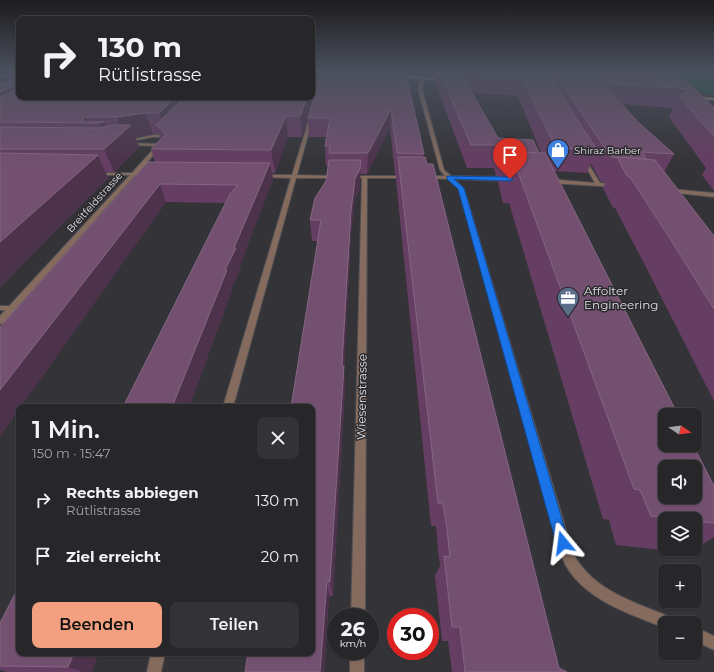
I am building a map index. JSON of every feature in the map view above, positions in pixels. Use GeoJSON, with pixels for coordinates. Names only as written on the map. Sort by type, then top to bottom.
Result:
{"type":"FeatureCollection","features":[{"type":"Feature","properties":{"kind":"street"},"geometry":{"type":"LineString","coordinates":[[423,101],[442,168],[461,188],[563,543],[572,564],[583,579],[595,590],[658,619]]}},
{"type":"Feature","properties":{"kind":"street"},"geometry":{"type":"LineString","coordinates":[[229,404],[313,109]]}},
{"type":"Feature","properties":{"kind":"street","name":"Breitfeldstrasse"},"geometry":{"type":"LineString","coordinates":[[0,321],[170,134],[118,141]]}},
{"type":"Feature","properties":{"kind":"street"},"geometry":{"type":"LineString","coordinates":[[123,144],[160,145]]}},
{"type":"Feature","properties":{"kind":"street"},"geometry":{"type":"LineString","coordinates":[[580,153],[598,184]]}},
{"type":"Feature","properties":{"kind":"street"},"geometry":{"type":"LineString","coordinates":[[94,174],[157,174]]}},
{"type":"Feature","properties":{"kind":"street"},"geometry":{"type":"LineString","coordinates":[[259,176],[411,177]]}},
{"type":"Feature","properties":{"kind":"street","name":"Wiesenstrasse"},"geometry":{"type":"LineString","coordinates":[[358,608],[366,177]]}},
{"type":"Feature","properties":{"kind":"street"},"geometry":{"type":"LineString","coordinates":[[419,177],[517,179]]}},
{"type":"Feature","properties":{"kind":"street"},"geometry":{"type":"LineString","coordinates":[[540,180],[557,185],[598,184],[622,186]]}},
{"type":"Feature","properties":{"kind":"street"},"geometry":{"type":"LineString","coordinates":[[666,196],[662,190],[714,195]]}},
{"type":"Feature","properties":{"kind":"street"},"geometry":{"type":"LineString","coordinates":[[0,308],[11,308]]}},
{"type":"Feature","properties":{"kind":"street"},"geometry":{"type":"LineString","coordinates":[[702,637],[714,643]]}},
{"type":"Feature","properties":{"kind":"street"},"geometry":{"type":"LineString","coordinates":[[154,672],[157,656]]}},
{"type":"Feature","properties":{"kind":"street"},"geometry":{"type":"LineString","coordinates":[[357,660],[357,672]]}},
{"type":"Feature","properties":{"kind":"building"},"geometry":{"type":"Polygon","coordinates":[[[0,101],[171,101],[159,113],[146,113],[117,117],[86,117],[82,119],[86,122],[104,122],[99,123],[0,122],[0,101]]]}},
{"type":"Feature","properties":{"kind":"building"},"geometry":{"type":"Polygon","coordinates":[[[180,101],[305,101],[300,116],[286,116],[271,150],[151,149],[166,134],[156,125],[180,101]]]}},
{"type":"Feature","properties":{"kind":"building"},"geometry":{"type":"Polygon","coordinates":[[[313,101],[412,101],[424,154],[397,153],[391,109],[368,153],[329,153],[330,146],[325,146],[330,118],[308,118],[313,101]]]}},
{"type":"Feature","properties":{"kind":"building"},"geometry":{"type":"Polygon","coordinates":[[[452,101],[477,101],[498,138],[533,140],[539,153],[501,153],[499,145],[471,145],[452,101]]]}},
{"type":"Feature","properties":{"kind":"building"},"geometry":{"type":"Polygon","coordinates":[[[533,101],[565,101],[597,150],[556,148],[533,101]]]}},
{"type":"Feature","properties":{"kind":"building"},"geometry":{"type":"Polygon","coordinates":[[[574,101],[619,101],[639,123],[674,154],[642,152],[647,160],[611,157],[574,101]]]}},
{"type":"Feature","properties":{"kind":"building"},"geometry":{"type":"Polygon","coordinates":[[[684,101],[707,101],[714,108],[714,137],[684,101]]]}},
{"type":"Feature","properties":{"kind":"building"},"geometry":{"type":"Polygon","coordinates":[[[115,125],[131,125],[104,149],[0,149],[0,127],[99,128],[115,125]]]}},
{"type":"Feature","properties":{"kind":"building"},"geometry":{"type":"Polygon","coordinates":[[[505,152],[545,153],[674,408],[658,408],[658,452],[697,452],[701,460],[658,460],[658,504],[702,504],[702,463],[714,486],[714,523],[702,522],[702,512],[658,512],[658,517],[651,516],[640,490],[634,489],[518,172],[511,171],[505,152]]]}},
{"type":"Feature","properties":{"kind":"building"},"geometry":{"type":"Polygon","coordinates":[[[0,153],[98,155],[0,242],[0,153]]]}},
{"type":"Feature","properties":{"kind":"building"},"geometry":{"type":"Polygon","coordinates":[[[398,157],[425,157],[427,164],[433,164],[559,668],[567,672],[465,672],[460,627],[452,627],[444,556],[450,557],[447,529],[443,503],[438,503],[398,157]]]}},
{"type":"Feature","properties":{"kind":"building"},"geometry":{"type":"Polygon","coordinates":[[[617,157],[655,160],[714,236],[714,309],[630,177],[627,176],[617,157]]]}},
{"type":"Feature","properties":{"kind":"building"},"geometry":{"type":"Polygon","coordinates":[[[329,160],[361,160],[360,169],[355,179],[351,211],[342,366],[344,366],[330,582],[327,581],[320,672],[245,672],[248,656],[315,656],[315,404],[291,404],[321,220],[310,220],[315,198],[326,181],[329,160]]]}},
{"type":"Feature","properties":{"kind":"building"},"geometry":{"type":"Polygon","coordinates":[[[148,162],[270,163],[234,248],[236,248],[225,270],[227,270],[173,404],[125,404],[230,194],[238,185],[160,184],[0,390],[0,327],[148,162]]]}},
{"type":"Feature","properties":{"kind":"building"},"geometry":{"type":"Polygon","coordinates":[[[16,592],[16,656],[73,656],[68,667],[0,666],[0,623],[16,592]]]}},
{"type":"Feature","properties":{"kind":"place","name":"Shiraz Barber"},"geometry":{"type":"Point","coordinates":[558,170]}},
{"type":"Feature","properties":{"kind":"place","name":"Affolter Engineering"},"geometry":{"type":"Point","coordinates":[568,318]}},
{"type":"Feature","properties":{"kind":"route"},"geometry":{"type":"LineString","coordinates":[[510,179],[449,177],[461,188],[563,543]]}}]}
